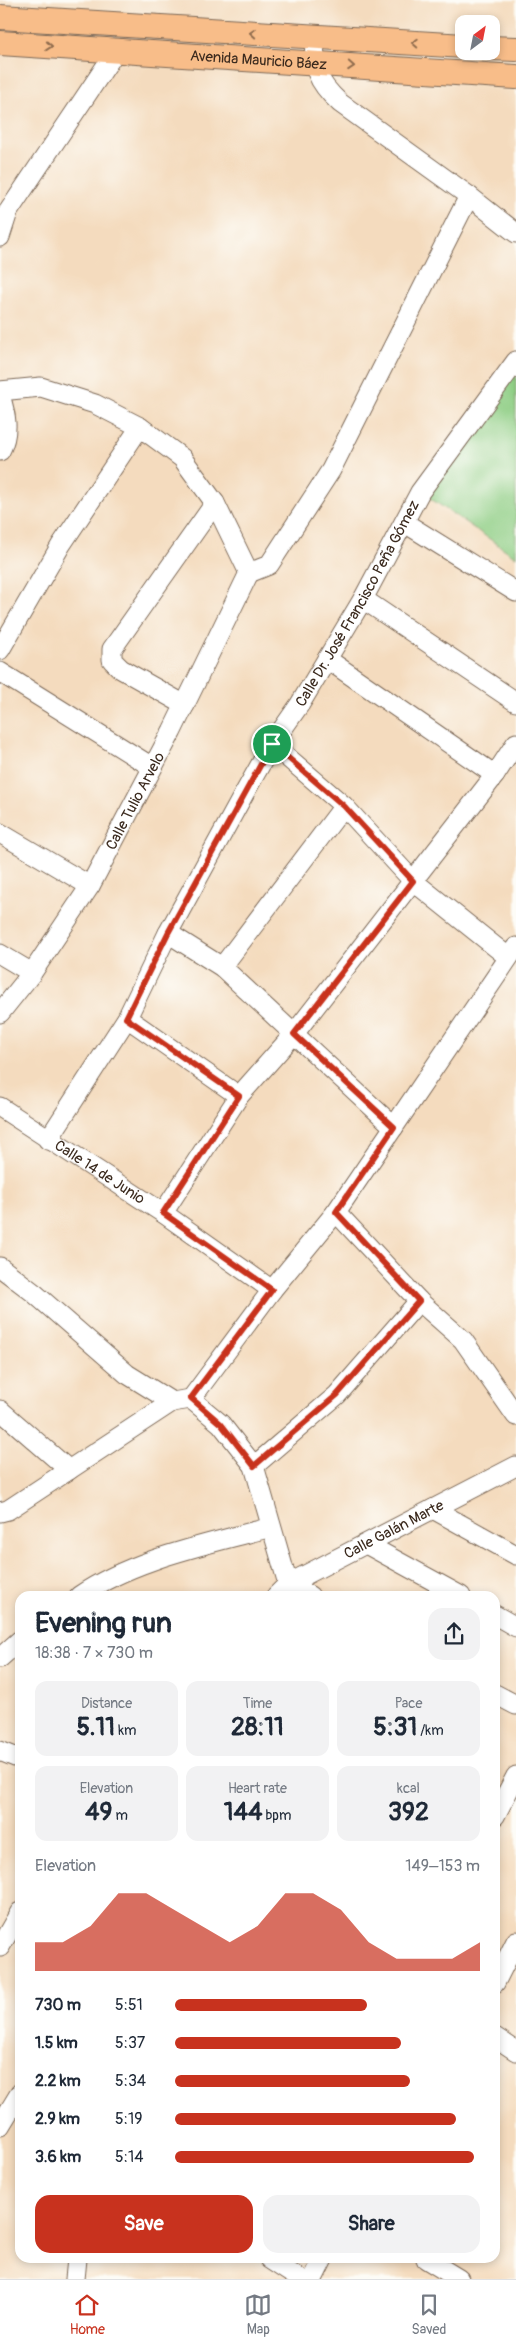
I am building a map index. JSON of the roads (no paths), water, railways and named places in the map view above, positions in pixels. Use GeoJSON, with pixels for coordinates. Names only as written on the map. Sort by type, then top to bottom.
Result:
{"type":"FeatureCollection","features":[{"type":"Feature","properties":{"kind":"main road","name":"Avenida Mauricio Báez"},"geometry":{"type":"LineString","coordinates":[[0,17],[455,45]]}},
{"type":"Feature","properties":{"kind":"main road","name":"Avenida Mauricio Báez"},"geometry":{"type":"LineString","coordinates":[[0,43],[516,77]]}},
{"type":"Feature","properties":{"kind":"main road"},"geometry":{"type":"LineString","coordinates":[[500,48],[516,49]]}},
{"type":"Feature","properties":{"kind":"street"},"geometry":{"type":"LineString","coordinates":[[315,37],[313,63],[325,90],[516,233]]}},
{"type":"Feature","properties":{"kind":"street"},"geometry":{"type":"LineString","coordinates":[[0,237],[4,209],[116,51]]}},
{"type":"Feature","properties":{"kind":"street"},"geometry":{"type":"LineString","coordinates":[[0,451],[4,443],[7,419],[0,393],[41,387],[95,404],[140,427],[182,458],[215,503],[248,573],[269,565],[331,470],[469,196]]}},
{"type":"Feature","properties":{"kind":"street","name":"Calle Dr. José Francisco Peña Gómez"},"geometry":{"type":"LineString","coordinates":[[48,1140],[126,1018],[168,933],[272,744],[364,599],[420,492],[516,361]]}},
{"type":"Feature","properties":{"kind":"street"},"geometry":{"type":"LineString","coordinates":[[0,650],[61,545],[140,427]]}},
{"type":"Feature","properties":{"kind":"street"},"geometry":{"type":"LineString","coordinates":[[185,705],[121,669],[112,660],[112,649],[215,503]]}},
{"type":"Feature","properties":{"kind":"street"},"geometry":{"type":"LineString","coordinates":[[405,523],[516,592]]}},
{"type":"Feature","properties":{"kind":"street","name":"Calle Tulio Arvelo"},"geometry":{"type":"LineString","coordinates":[[0,1013],[32,974],[90,886],[185,705],[248,573]]}},
{"type":"Feature","properties":{"kind":"street"},"geometry":{"type":"LineString","coordinates":[[364,599],[516,702]]}},
{"type":"Feature","properties":{"kind":"street"},"geometry":{"type":"LineString","coordinates":[[327,660],[495,775]]}},
{"type":"Feature","properties":{"kind":"street"},"geometry":{"type":"LineString","coordinates":[[0,672],[152,768]]}},
{"type":"Feature","properties":{"kind":"street"},"geometry":{"type":"LineString","coordinates":[[163,1213],[239,1096],[294,1034],[495,775],[516,743]]}},
{"type":"Feature","properties":{"kind":"street"},"geometry":{"type":"LineString","coordinates":[[0,1512],[8,1510],[172,1402],[191,1398],[272,1290],[336,1212],[512,952],[413,881],[344,806],[272,744]]}},
{"type":"Feature","properties":{"kind":"street"},"geometry":{"type":"LineString","coordinates":[[222,967],[344,806]]}},
{"type":"Feature","properties":{"kind":"street"},"geometry":{"type":"LineString","coordinates":[[0,832],[90,886]]}},
{"type":"Feature","properties":{"kind":"street"},"geometry":{"type":"LineString","coordinates":[[168,933],[222,967],[394,1127]]}},
{"type":"Feature","properties":{"kind":"street"},"geometry":{"type":"LineString","coordinates":[[0,954],[32,974]]}},
{"type":"Feature","properties":{"kind":"street"},"geometry":{"type":"LineString","coordinates":[[126,1018],[239,1096]]}},
{"type":"Feature","properties":{"kind":"street","name":"Calle 14 de Junio"},"geometry":{"type":"LineString","coordinates":[[0,1107],[163,1213],[272,1290]]}},
{"type":"Feature","properties":{"kind":"street"},"geometry":{"type":"LineString","coordinates":[[336,1212],[419,1301],[463,1340],[516,1416]]}},
{"type":"Feature","properties":{"kind":"street"},"geometry":{"type":"LineString","coordinates":[[0,1267],[34,1293],[127,1374],[172,1402]]}},
{"type":"Feature","properties":{"kind":"street"},"geometry":{"type":"LineString","coordinates":[[254,1466],[337,1395],[419,1301]]}},
{"type":"Feature","properties":{"kind":"street"},"geometry":{"type":"LineString","coordinates":[[191,1398],[221,1424],[254,1466],[271,1528],[282,1590]]}},
{"type":"Feature","properties":{"kind":"street"},"geometry":{"type":"LineString","coordinates":[[0,1410],[68,1470]]}},
{"type":"Feature","properties":{"kind":"street","name":"Calle Galán Marte"},"geometry":{"type":"LineString","coordinates":[[282,1590],[516,1466]]}},
{"type":"Feature","properties":{"kind":"street"},"geometry":{"type":"LineString","coordinates":[[433,1509],[516,1555]]}},
{"type":"Feature","properties":{"kind":"street"},"geometry":{"type":"LineString","coordinates":[[86,1591],[96,1584],[164,1556],[271,1528]]}},
{"type":"Feature","properties":{"kind":"street"},"geometry":{"type":"LineString","coordinates":[[366,1544],[452,1591]]}},
{"type":"Feature","properties":{"kind":"street"},"geometry":{"type":"LineString","coordinates":[[500,1618],[516,1627]]}},
{"type":"Feature","properties":{"kind":"street"},"geometry":{"type":"LineString","coordinates":[[0,1658],[15,1644]]}},
{"type":"Feature","properties":{"kind":"street"},"geometry":{"type":"LineString","coordinates":[[500,1697],[516,1705]]}},
{"type":"Feature","properties":{"kind":"street"},"geometry":{"type":"LineString","coordinates":[[0,1751],[15,1757]]}},
{"type":"Feature","properties":{"kind":"street"},"geometry":{"type":"LineString","coordinates":[[500,1806],[516,1776]]}},
{"type":"Feature","properties":{"kind":"street"},"geometry":{"type":"LineString","coordinates":[[0,1947],[15,1921]]}},
{"type":"Feature","properties":{"kind":"street"},"geometry":{"type":"LineString","coordinates":[[500,1973],[516,1942]]}},
{"type":"Feature","properties":{"kind":"street"},"geometry":{"type":"LineString","coordinates":[[500,2040],[516,2051]]}},
{"type":"Feature","properties":{"kind":"street"},"geometry":{"type":"LineString","coordinates":[[7,2116],[15,2102]]}},
{"type":"Feature","properties":{"kind":"street"},"geometry":{"type":"LineString","coordinates":[[75,2279],[77,2263]]}},
{"type":"Feature","properties":{"kind":"street"},"geometry":{"type":"LineString","coordinates":[[275,2263],[300,2279]]}},
{"type":"Feature","properties":{"kind":"street"},"geometry":{"type":"LineString","coordinates":[[313,2279],[321,2263]]}},
{"type":"Feature","properties":{"kind":"street"},"geometry":{"type":"LineString","coordinates":[[433,2263],[459,2279]]}}]}
